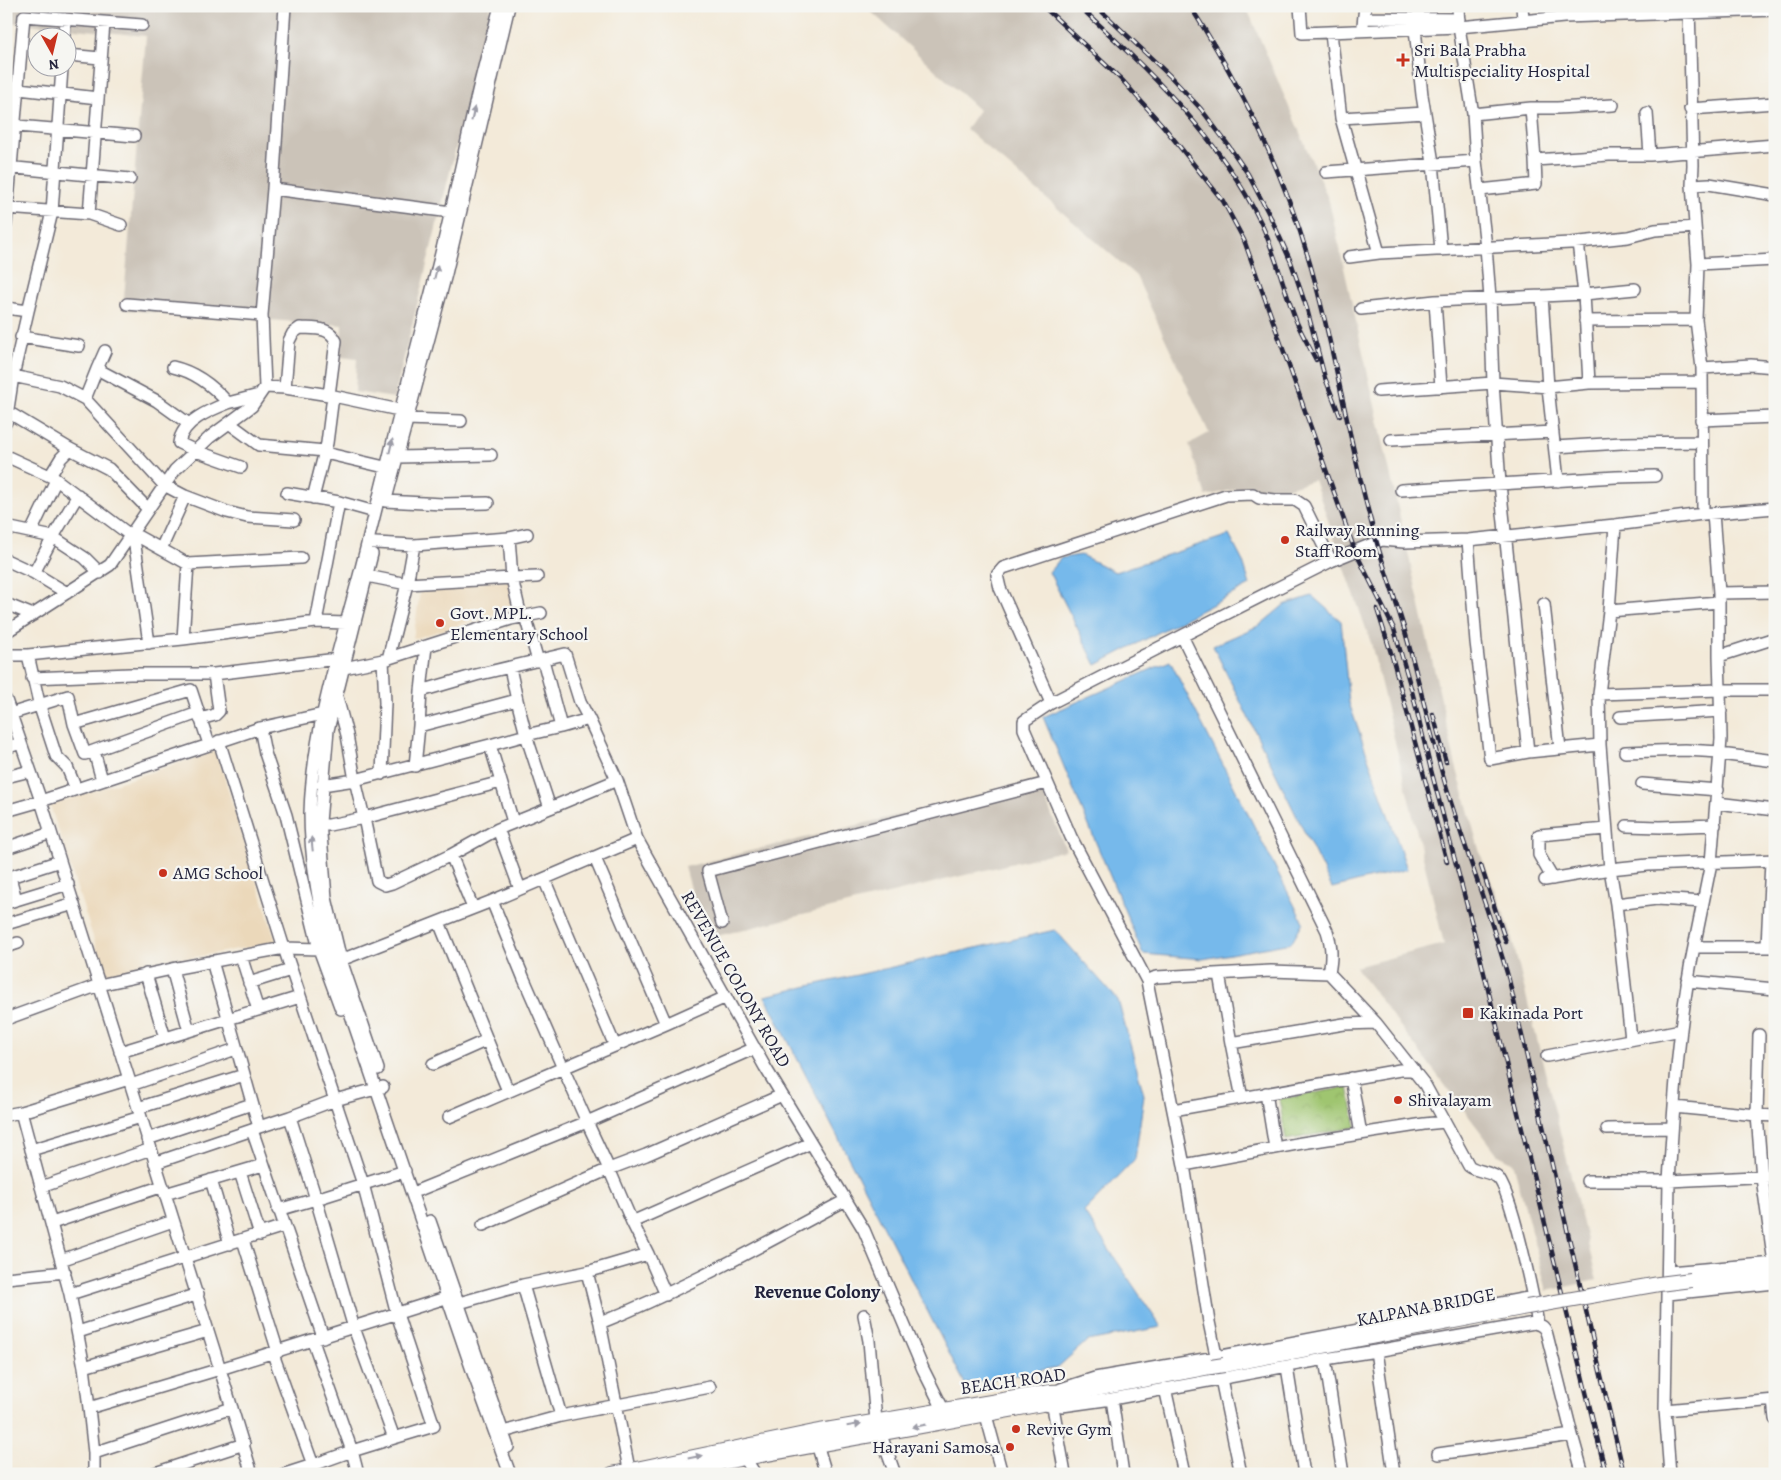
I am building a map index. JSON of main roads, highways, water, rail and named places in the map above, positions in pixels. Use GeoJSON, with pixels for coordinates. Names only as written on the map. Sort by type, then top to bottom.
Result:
{"type":"FeatureCollection","features":[{"type":"Feature","properties":{"kind":"main road","name":"KALPANA BRIDGE"},"geometry":{"type":"LineString","coordinates":[[1086,1391],[1217,1363],[1530,1302],[1691,1280],[1774,1266]]}},
{"type":"Feature","properties":{"kind":"main road","name":"BEACH ROAD"},"geometry":{"type":"LineString","coordinates":[[612,1474],[984,1409],[1050,1392],[1086,1391]]}},
{"type":"Feature","properties":{"kind":"main road","name":"BEACH ROAD"},"geometry":{"type":"LineString","coordinates":[[984,1409],[1047,1406],[1074,1398],[1086,1391]]}},
{"type":"Feature","properties":{"kind":"main road","name":"BEACH ROAD"},"geometry":{"type":"LineString","coordinates":[[666,1474],[817,1444],[878,1427]]}},
{"type":"Feature","properties":{"kind":"water"},"geometry":{"type":"Polygon","coordinates":[[[1229,535],[1243,562],[1250,585],[1096,665],[1049,572],[1061,558],[1081,555],[1115,572],[1229,535]]]}},
{"type":"Feature","properties":{"kind":"water"},"geometry":{"type":"Polygon","coordinates":[[[1312,596],[1341,621],[1349,703],[1407,869],[1332,888],[1213,646],[1260,625],[1284,605],[1312,596]]]}},
{"type":"Feature","properties":{"kind":"water"},"geometry":{"type":"Polygon","coordinates":[[[1170,661],[1303,922],[1291,943],[1203,959],[1143,954],[1043,717],[1170,661]]]}},
{"type":"Feature","properties":{"kind":"water"},"geometry":{"type":"Polygon","coordinates":[[[1055,930],[1118,1000],[1144,1095],[1135,1159],[1084,1212],[1161,1327],[1087,1341],[1058,1367],[965,1384],[765,996],[1055,930]]]}},
{"type":"Feature","properties":{"kind":"railway"},"geometry":{"type":"LineString","coordinates":[[1043,6],[1123,81],[1164,127],[1223,201],[1244,240],[1355,551],[1394,629],[1413,695],[1474,932],[1606,1474]]}},
{"type":"Feature","properties":{"kind":"railway"},"geometry":{"type":"LineString","coordinates":[[1079,6],[1156,80],[1203,133],[1225,162],[1244,191],[1261,223],[1297,323],[1316,360]]}},
{"type":"Feature","properties":{"kind":"railway"},"geometry":{"type":"LineString","coordinates":[[1096,6],[1170,76],[1201,109],[1248,174],[1291,262],[1307,309],[1325,378],[1340,416]]}},
{"type":"Feature","properties":{"kind":"railway"},"geometry":{"type":"LineString","coordinates":[[1190,6],[1228,70],[1263,137],[1291,206],[1314,278],[1357,466],[1377,542],[1404,628],[1448,793],[1495,932],[1509,980],[1624,1474]]}},
{"type":"Feature","properties":{"kind":"railway"},"geometry":{"type":"LineString","coordinates":[[1377,609],[1392,656],[1447,862]]}},
{"type":"Feature","properties":{"kind":"railway"},"geometry":{"type":"LineString","coordinates":[[1433,714],[1446,762]]}},
{"type":"Feature","properties":{"kind":"railway"},"geometry":{"type":"LineString","coordinates":[[1481,866],[1506,942]]}},
{"type":"Feature","properties":{"kind":"place","name":"Sri Bala Prabha Multispeciality Hospital"},"geometry":{"type":"Point","coordinates":[1403,60]}},
{"type":"Feature","properties":{"kind":"place","name":"Railway Running Staff Room"},"geometry":{"type":"Point","coordinates":[1285,540]}},
{"type":"Feature","properties":{"kind":"place","name":"Govt. MPL. Elementary School"},"geometry":{"type":"Point","coordinates":[440,623]}},
{"type":"Feature","properties":{"kind":"place","name":"AMG School"},"geometry":{"type":"Point","coordinates":[163,873]}},
{"type":"Feature","properties":{"kind":"place","name":"Kakinada Port"},"geometry":{"type":"Point","coordinates":[1468,1013]}},
{"type":"Feature","properties":{"kind":"place","name":"Shivalayam"},"geometry":{"type":"Point","coordinates":[1398,1100]}},
{"type":"Feature","properties":{"kind":"place","name":"Revive Gym"},"geometry":{"type":"Point","coordinates":[1016,1429]}},
{"type":"Feature","properties":{"kind":"place","name":"Harayani Samosa"},"geometry":{"type":"Point","coordinates":[1010,1447]}},
{"type":"Feature","properties":{"kind":"district","name":"Revenue Colony"},"geometry":{"type":"Point","coordinates":[817,1291]}}]}
